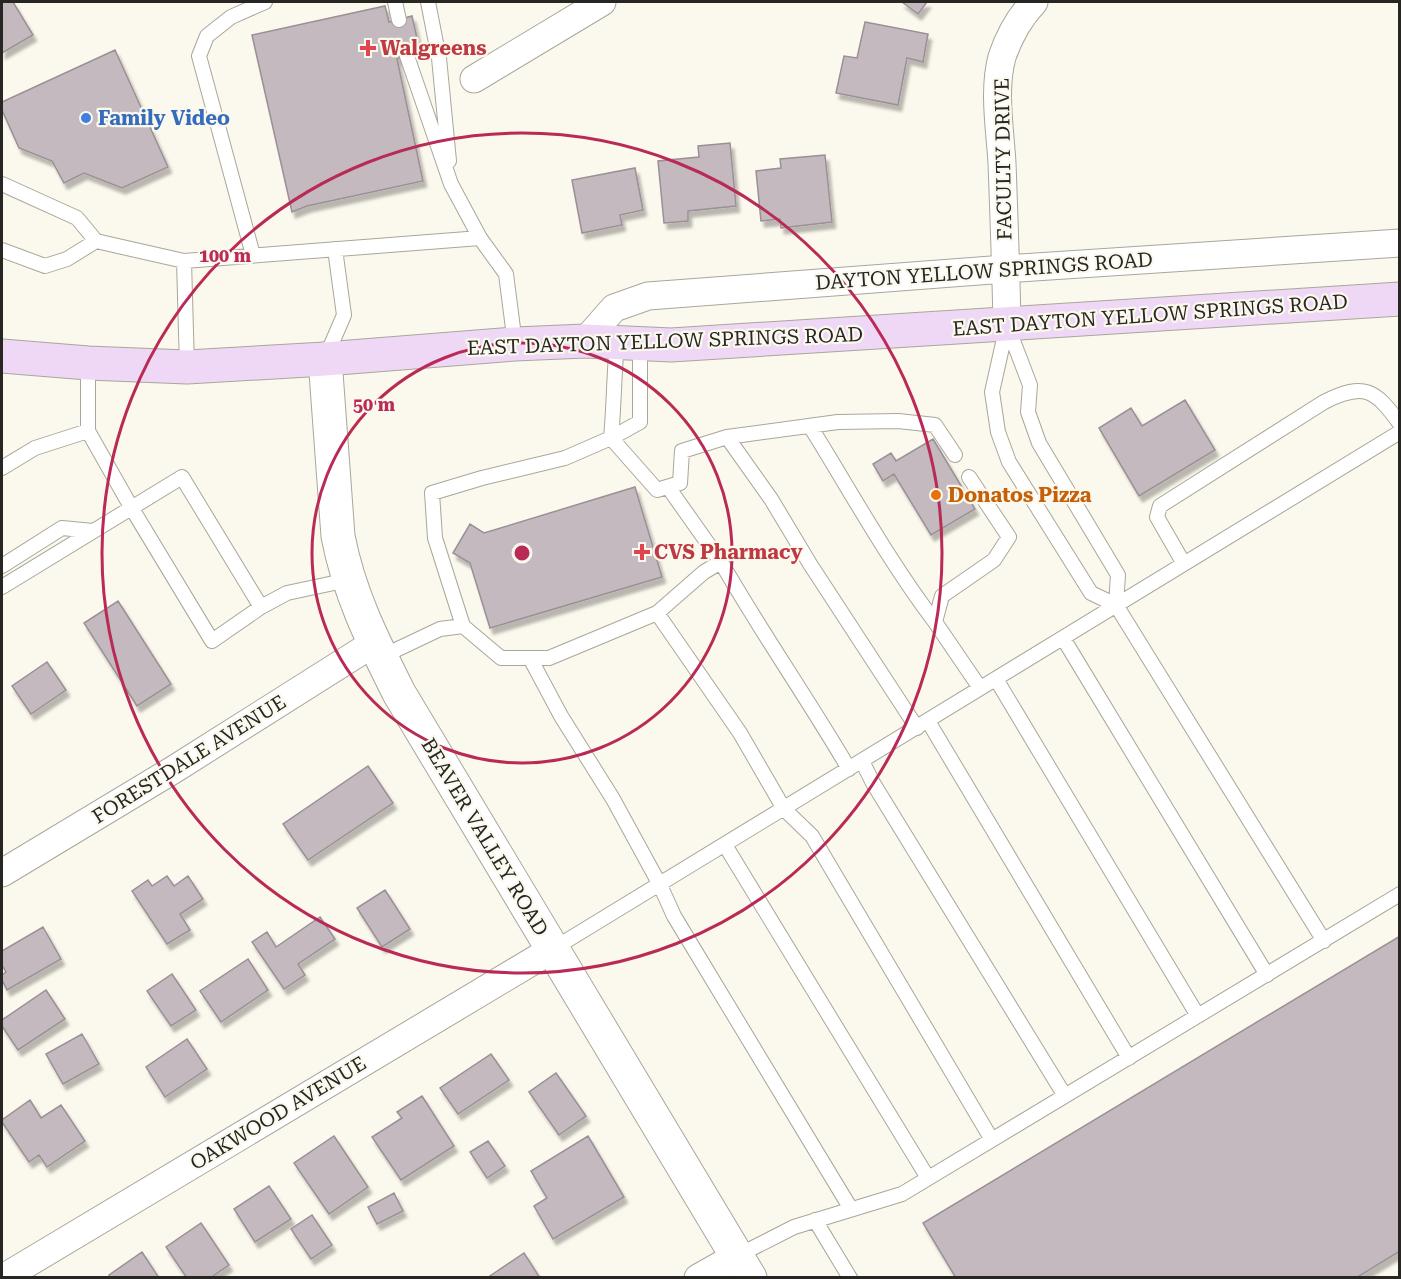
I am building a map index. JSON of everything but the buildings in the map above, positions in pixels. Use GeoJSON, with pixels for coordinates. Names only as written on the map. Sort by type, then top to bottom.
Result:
{"type":"FeatureCollection","features":[{"type":"Feature","properties":{"kind":"main road","name":"EAST DAYTON YELLOW SPRINGS ROAD"},"geometry":{"type":"LineString","coordinates":[[2,356],[88,363],[187,366],[325,359],[515,344],[585,341],[671,345],[1400,299]]}},
{"type":"Feature","properties":{"kind":"street"},"geometry":{"type":"LineString","coordinates":[[474,79],[603,2]]}},
{"type":"Feature","properties":{"kind":"street","name":"FACULTY DRIVE"},"geometry":{"type":"LineString","coordinates":[[1007,325],[998,81],[1002,58],[1010,36],[1021,16],[1034,2]]}},
{"type":"Feature","properties":{"kind":"street","name":"DAYTON YELLOW SPRINGS ROAD"},"geometry":{"type":"LineString","coordinates":[[585,341],[614,308],[648,296],[1005,268],[1400,243]]}},
{"type":"Feature","properties":{"kind":"street","name":"BEAVER VALLEY ROAD"},"geometry":{"type":"LineString","coordinates":[[325,359],[338,536],[348,580],[362,618],[399,693],[744,1267]]}},
{"type":"Feature","properties":{"kind":"street","name":"FORESTDALE AVENUE"},"geometry":{"type":"LineString","coordinates":[[2,873],[378,650]]}},
{"type":"Feature","properties":{"kind":"street","name":"OAKWOOD AVENUE"},"geometry":{"type":"LineString","coordinates":[[3,1278],[553,950]]}},
{"type":"Feature","properties":{"kind":"street"},"geometry":{"type":"LineString","coordinates":[[698,1278],[744,1267]]}},
{"type":"Feature","properties":{"kind":"lane"},"geometry":{"type":"LineString","coordinates":[[253,255],[199,56],[207,36],[231,17],[266,2]]}},
{"type":"Feature","properties":{"kind":"lane"},"geometry":{"type":"LineString","coordinates":[[395,2],[399,20]]}},
{"type":"Feature","properties":{"kind":"lane"},"geometry":{"type":"LineString","coordinates":[[428,2],[439,58],[451,184]]}},
{"type":"Feature","properties":{"kind":"lane"},"geometry":{"type":"LineString","coordinates":[[407,56],[451,184],[480,238],[507,274],[515,344]]}},
{"type":"Feature","properties":{"kind":"lane"},"geometry":{"type":"LineString","coordinates":[[2,184],[77,218],[96,241],[184,261],[480,238]]}},
{"type":"Feature","properties":{"kind":"lane"},"geometry":{"type":"LineString","coordinates":[[2,250],[45,266],[67,259],[96,241]]}},
{"type":"Feature","properties":{"kind":"lane"},"geometry":{"type":"LineString","coordinates":[[325,359],[344,315],[335,249]]}},
{"type":"Feature","properties":{"kind":"lane"},"geometry":{"type":"LineString","coordinates":[[184,261],[187,366]]}},
{"type":"Feature","properties":{"kind":"lane"},"geometry":{"type":"LineString","coordinates":[[1007,325],[992,392],[998,432],[1009,462],[1090,593],[1116,605],[1324,941]]}},
{"type":"Feature","properties":{"kind":"lane"},"geometry":{"type":"LineString","coordinates":[[1007,325],[1030,385],[1028,412],[1039,443],[1118,575],[1116,605]]}},
{"type":"Feature","properties":{"kind":"lane"},"geometry":{"type":"LineString","coordinates":[[611,438],[614,408],[613,379],[629,343]]}},
{"type":"Feature","properties":{"kind":"lane"},"geometry":{"type":"LineString","coordinates":[[629,343],[640,422],[611,438],[565,458],[432,493],[435,538],[463,626],[501,658],[549,658],[657,612],[704,572],[721,562]]}},
{"type":"Feature","properties":{"kind":"lane"},"geometry":{"type":"LineString","coordinates":[[88,363],[88,430],[131,507],[212,641],[261,607],[287,593],[348,580]]}},
{"type":"Feature","properties":{"kind":"lane"},"geometry":{"type":"LineString","coordinates":[[1184,564],[1157,517],[1160,506],[1324,402],[1341,394],[1361,391],[1374,394],[1400,424]]}},
{"type":"Feature","properties":{"kind":"lane"},"geometry":{"type":"LineString","coordinates":[[663,488],[680,483],[682,451],[727,437],[838,422],[898,421],[935,425],[955,455]]}},
{"type":"Feature","properties":{"kind":"lane"},"geometry":{"type":"LineString","coordinates":[[810,426],[913,593],[980,688]]}},
{"type":"Feature","properties":{"kind":"lane"},"geometry":{"type":"LineString","coordinates":[[2,468],[34,447],[88,430]]}},
{"type":"Feature","properties":{"kind":"lane"},"geometry":{"type":"LineString","coordinates":[[553,950],[1400,432]]}},
{"type":"Feature","properties":{"kind":"lane"},"geometry":{"type":"LineString","coordinates":[[727,437],[771,499],[810,564],[922,724],[1129,1058]]}},
{"type":"Feature","properties":{"kind":"lane"},"geometry":{"type":"LineString","coordinates":[[611,438],[663,488],[721,562],[849,769]]}},
{"type":"Feature","properties":{"kind":"lane"},"geometry":{"type":"LineString","coordinates":[[2,587],[182,477],[261,607]]}},
{"type":"Feature","properties":{"kind":"lane"},"geometry":{"type":"LineString","coordinates":[[935,622],[942,596],[994,560],[1009,537],[969,477]]}},
{"type":"Feature","properties":{"kind":"lane"},"geometry":{"type":"LineString","coordinates":[[2,566],[62,528],[93,531]]}},
{"type":"Feature","properties":{"kind":"lane"},"geometry":{"type":"LineString","coordinates":[[657,612],[740,733],[784,809],[812,836],[992,1140]]}},
{"type":"Feature","properties":{"kind":"lane"},"geometry":{"type":"LineString","coordinates":[[378,650],[440,629],[463,626]]}},
{"type":"Feature","properties":{"kind":"lane"},"geometry":{"type":"LineString","coordinates":[[1063,638],[1267,975]]}},
{"type":"Feature","properties":{"kind":"lane"},"geometry":{"type":"LineString","coordinates":[[531,658],[561,716],[613,799],[660,885],[674,916],[851,1209]]}},
{"type":"Feature","properties":{"kind":"lane"},"geometry":{"type":"LineString","coordinates":[[996,679],[1198,1016]]}},
{"type":"Feature","properties":{"kind":"lane"},"geometry":{"type":"LineString","coordinates":[[862,761],[873,783],[1065,1096]]}},
{"type":"Feature","properties":{"kind":"lane"},"geometry":{"type":"LineString","coordinates":[[725,845],[928,1178]]}},
{"type":"Feature","properties":{"kind":"lane"},"geometry":{"type":"LineString","coordinates":[[744,1267],[794,1227],[902,1194],[1400,894]]}},
{"type":"Feature","properties":{"kind":"lane"},"geometry":{"type":"LineString","coordinates":[[815,1220],[850,1278]]}},
{"type":"Feature","properties":{"kind":"place","name":"Walgreens"},"geometry":{"type":"Point","coordinates":[368,48]}},
{"type":"Feature","properties":{"kind":"place","name":"Family Video"},"geometry":{"type":"Point","coordinates":[86,118]}},
{"type":"Feature","properties":{"kind":"place","name":"Donatos Pizza"},"geometry":{"type":"Point","coordinates":[936,495]}},
{"type":"Feature","properties":{"kind":"place","name":"CVS Pharmacy"},"geometry":{"type":"Point","coordinates":[642,552]}}]}
